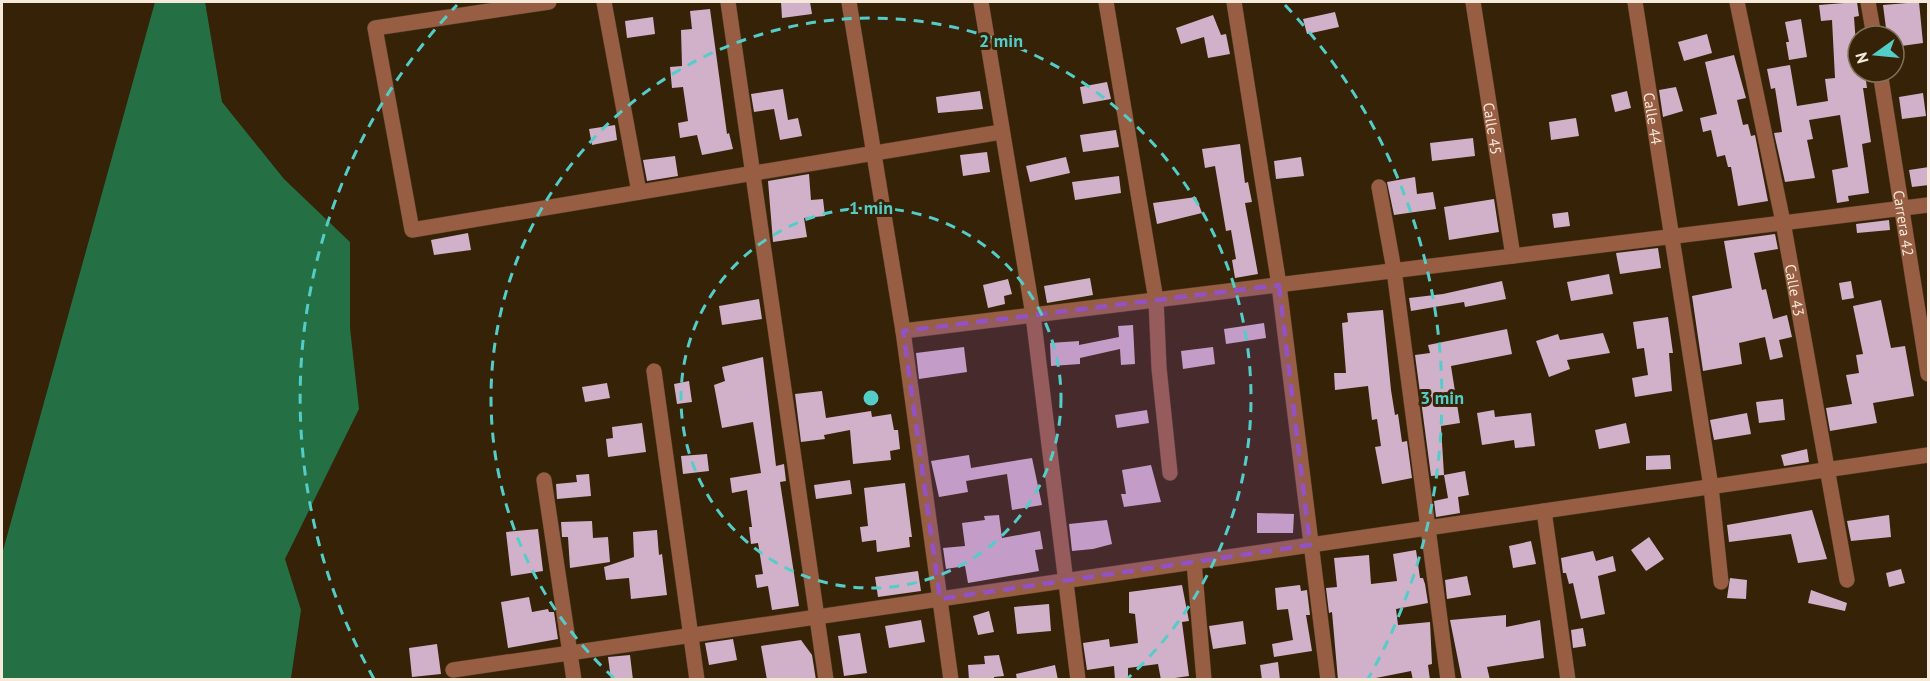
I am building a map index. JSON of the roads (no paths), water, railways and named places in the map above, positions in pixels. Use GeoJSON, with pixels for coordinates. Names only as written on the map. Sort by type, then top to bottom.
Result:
{"type":"FeatureCollection","features":[{"type":"Feature","properties":{"kind":"street"},"geometry":{"type":"LineString","coordinates":[[549,2],[375,28],[412,230],[1001,132]]}},
{"type":"Feature","properties":{"kind":"street"},"geometry":{"type":"LineString","coordinates":[[604,2],[639,192]]}},
{"type":"Feature","properties":{"kind":"street"},"geometry":{"type":"LineString","coordinates":[[728,2],[826,680]]}},
{"type":"Feature","properties":{"kind":"street"},"geometry":{"type":"LineString","coordinates":[[849,2],[903,331],[951,680]]}},
{"type":"Feature","properties":{"kind":"street"},"geometry":{"type":"LineString","coordinates":[[981,2],[1033,315],[1078,680]]}},
{"type":"Feature","properties":{"kind":"street"},"geometry":{"type":"LineString","coordinates":[[1106,2],[1156,300],[1159,368],[1170,473]]}},
{"type":"Feature","properties":{"kind":"street"},"geometry":{"type":"LineString","coordinates":[[1234,2],[1279,285],[1328,680]]}},
{"type":"Feature","properties":{"kind":"street","name":"Calle 45"},"geometry":{"type":"LineString","coordinates":[[1473,2],[1513,256]]}},
{"type":"Feature","properties":{"kind":"street","name":"Calle 44"},"geometry":{"type":"LineString","coordinates":[[1635,2],[1711,487],[1721,582]]}},
{"type":"Feature","properties":{"kind":"street","name":"Calle 43"},"geometry":{"type":"LineString","coordinates":[[1737,2],[1783,222],[1847,580]]}},
{"type":"Feature","properties":{"kind":"street"},"geometry":{"type":"LineString","coordinates":[[1868,2],[1872,24]]}},
{"type":"Feature","properties":{"kind":"street","name":"Carrera 42"},"geometry":{"type":"LineString","coordinates":[[1882,84],[1904,208],[1929,374]]}},
{"type":"Feature","properties":{"kind":"street"},"geometry":{"type":"LineString","coordinates":[[1379,187],[1394,270],[1448,680]]}},
{"type":"Feature","properties":{"kind":"street"},"geometry":{"type":"LineString","coordinates":[[903,331],[1929,205]]}},
{"type":"Feature","properties":{"kind":"street"},"geometry":{"type":"LineString","coordinates":[[654,371],[697,680]]}},
{"type":"Feature","properties":{"kind":"street"},"geometry":{"type":"LineString","coordinates":[[453,670],[1929,455]]}},
{"type":"Feature","properties":{"kind":"street"},"geometry":{"type":"LineString","coordinates":[[544,480],[574,680]]}},
{"type":"Feature","properties":{"kind":"street"},"geometry":{"type":"LineString","coordinates":[[1544,511],[1568,680]]}},
{"type":"Feature","properties":{"kind":"street"},"geometry":{"type":"LineString","coordinates":[[1194,562],[1204,680]]}}]}
